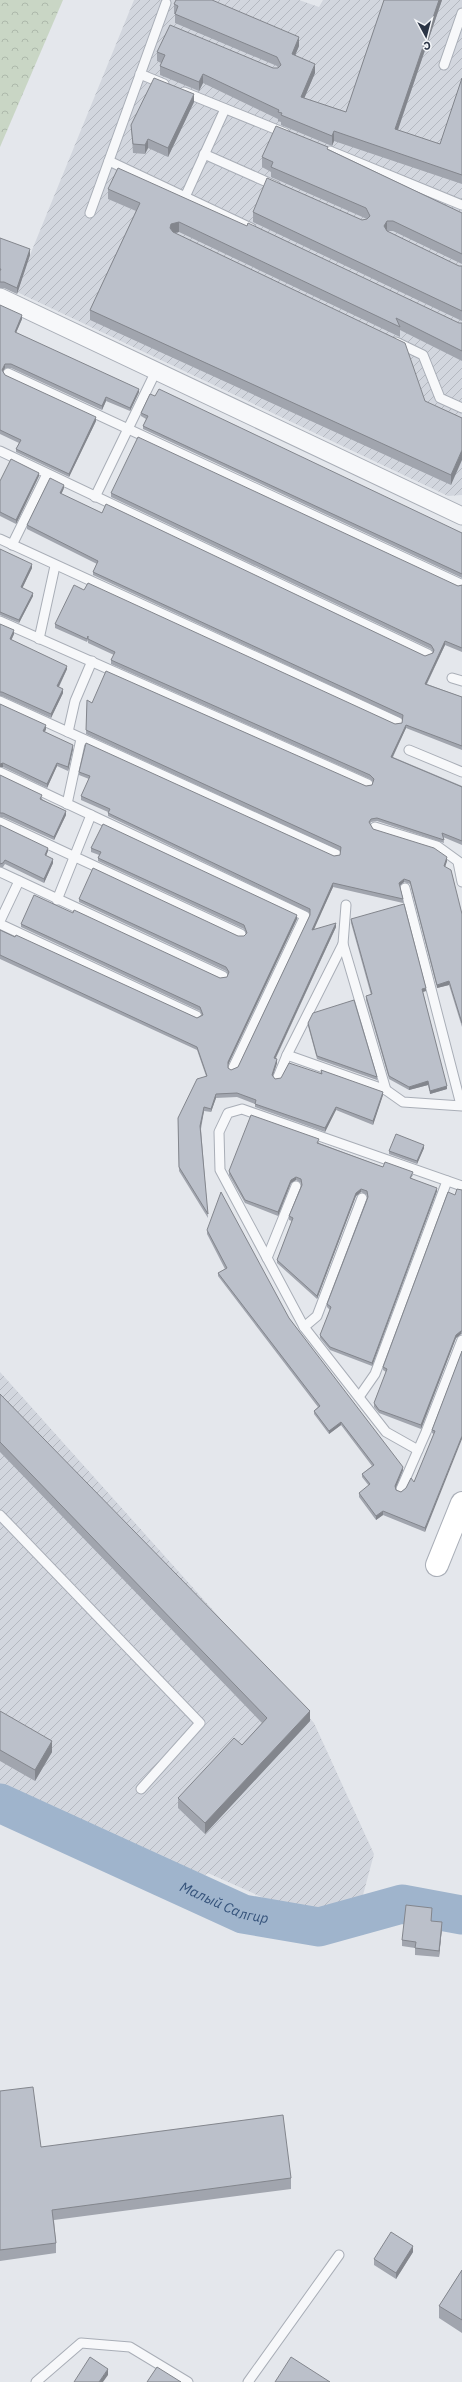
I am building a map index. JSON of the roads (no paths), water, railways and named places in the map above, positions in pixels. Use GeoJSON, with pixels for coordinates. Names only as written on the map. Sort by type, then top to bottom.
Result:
{"type":"FeatureCollection","features":[{"type":"Feature","properties":{"kind":"street"},"geometry":{"type":"LineString","coordinates":[[0,297],[462,516]]}},
{"type":"Feature","properties":{"kind":"street"},"geometry":{"type":"LineString","coordinates":[[437,1566],[462,1503]]}},
{"type":"Feature","properties":{"kind":"lane"},"geometry":{"type":"LineString","coordinates":[[90,212],[140,74],[162,24],[166,3]]}},
{"type":"Feature","properties":{"kind":"lane"},"geometry":{"type":"LineString","coordinates":[[444,65],[462,13]]}},
{"type":"Feature","properties":{"kind":"lane"},"geometry":{"type":"LineString","coordinates":[[140,74],[291,135]]}},
{"type":"Feature","properties":{"kind":"lane"},"geometry":{"type":"LineString","coordinates":[[185,197],[225,109]]}},
{"type":"Feature","properties":{"kind":"lane"},"geometry":{"type":"LineString","coordinates":[[320,147],[462,205]]}},
{"type":"Feature","properties":{"kind":"lane"},"geometry":{"type":"LineString","coordinates":[[204,154],[284,189]]}},
{"type":"Feature","properties":{"kind":"lane"},"geometry":{"type":"LineString","coordinates":[[109,161],[258,230]]}},
{"type":"Feature","properties":{"kind":"lane"},"geometry":{"type":"LineString","coordinates":[[387,338],[423,354],[440,398],[462,408]]}},
{"type":"Feature","properties":{"kind":"lane"},"geometry":{"type":"LineString","coordinates":[[95,497],[156,371]]}},
{"type":"Feature","properties":{"kind":"lane"},"geometry":{"type":"LineString","coordinates":[[8,373],[461,584]]}},
{"type":"Feature","properties":{"kind":"lane"},"geometry":{"type":"LineString","coordinates":[[0,451],[428,654]]}},
{"type":"Feature","properties":{"kind":"lane"},"geometry":{"type":"LineString","coordinates":[[12,545],[47,474]]}},
{"type":"Feature","properties":{"kind":"lane"},"geometry":{"type":"LineString","coordinates":[[0,539],[55,566],[398,722]]}},
{"type":"Feature","properties":{"kind":"lane"},"geometry":{"type":"LineString","coordinates":[[39,638],[55,566]]}},
{"type":"Feature","properties":{"kind":"lane"},"geometry":{"type":"LineString","coordinates":[[0,621],[368,784]]}},
{"type":"Feature","properties":{"kind":"lane"},"geometry":{"type":"LineString","coordinates":[[68,732],[75,701],[92,662]]}},
{"type":"Feature","properties":{"kind":"lane"},"geometry":{"type":"LineString","coordinates":[[452,678],[462,681]]}},
{"type":"Feature","properties":{"kind":"lane"},"geometry":{"type":"LineString","coordinates":[[0,701],[336,854]]}},
{"type":"Feature","properties":{"kind":"lane"},"geometry":{"type":"LineString","coordinates":[[67,804],[81,739]]}},
{"type":"Feature","properties":{"kind":"lane"},"geometry":{"type":"LineString","coordinates":[[409,750],[462,772]]}},
{"type":"Feature","properties":{"kind":"lane"},"geometry":{"type":"LineString","coordinates":[[0,772],[305,916],[233,1068]]}},
{"type":"Feature","properties":{"kind":"lane"},"geometry":{"type":"LineString","coordinates":[[57,900],[91,814]]}},
{"type":"Feature","properties":{"kind":"lane"},"geometry":{"type":"LineString","coordinates":[[0,822],[73,858],[241,934]]}},
{"type":"Feature","properties":{"kind":"lane"},"geometry":{"type":"LineString","coordinates":[[375,827],[437,846],[460,863],[462,882]]}},
{"type":"Feature","properties":{"kind":"lane"},"geometry":{"type":"LineString","coordinates":[[0,872],[57,900],[223,976]]}},
{"type":"Feature","properties":{"kind":"lane"},"geometry":{"type":"LineString","coordinates":[[0,921],[19,881]]}},
{"type":"Feature","properties":{"kind":"lane"},"geometry":{"type":"LineString","coordinates":[[287,1055],[386,1090],[404,1102],[462,1105],[405,888]]}},
{"type":"Feature","properties":{"kind":"lane"},"geometry":{"type":"LineString","coordinates":[[346,905],[343,944],[386,1090]]}},
{"type":"Feature","properties":{"kind":"lane"},"geometry":{"type":"LineString","coordinates":[[0,924],[197,1016]]}},
{"type":"Feature","properties":{"kind":"lane"},"geometry":{"type":"LineString","coordinates":[[278,1077],[287,1055],[343,944]]}},
{"type":"Feature","properties":{"kind":"lane"},"geometry":{"type":"LineString","coordinates":[[418,1450],[386,1432],[304,1327],[220,1170],[219,1132],[228,1113],[242,1109],[462,1186]]}},
{"type":"Feature","properties":{"kind":"lane"},"geometry":{"type":"LineString","coordinates":[[359,1397],[375,1374],[447,1181]]}},
{"type":"Feature","properties":{"kind":"lane"},"geometry":{"type":"LineString","coordinates":[[267,1258],[296,1186]]}},
{"type":"Feature","properties":{"kind":"lane"},"geometry":{"type":"LineString","coordinates":[[304,1327],[317,1316],[362,1198]]}},
{"type":"Feature","properties":{"kind":"lane"},"geometry":{"type":"LineString","coordinates":[[401,1489],[462,1340]]}},
{"type":"Feature","properties":{"kind":"lane"},"geometry":{"type":"LineString","coordinates":[[0,1515],[200,1723],[140,1789]]}},
{"type":"Feature","properties":{"kind":"lane"},"geometry":{"type":"LineString","coordinates":[[248,2382],[340,2255]]}},
{"type":"Feature","properties":{"kind":"lane"},"geometry":{"type":"LineString","coordinates":[[36,2382],[80,2343],[130,2346],[188,2382]]}},
{"type":"Feature","properties":{"kind":"waterway","name":"Малый Салгир"},"geometry":{"type":"LineString","coordinates":[[0,1803],[243,1914],[319,1927],[402,1904],[462,1915]]}}]}
